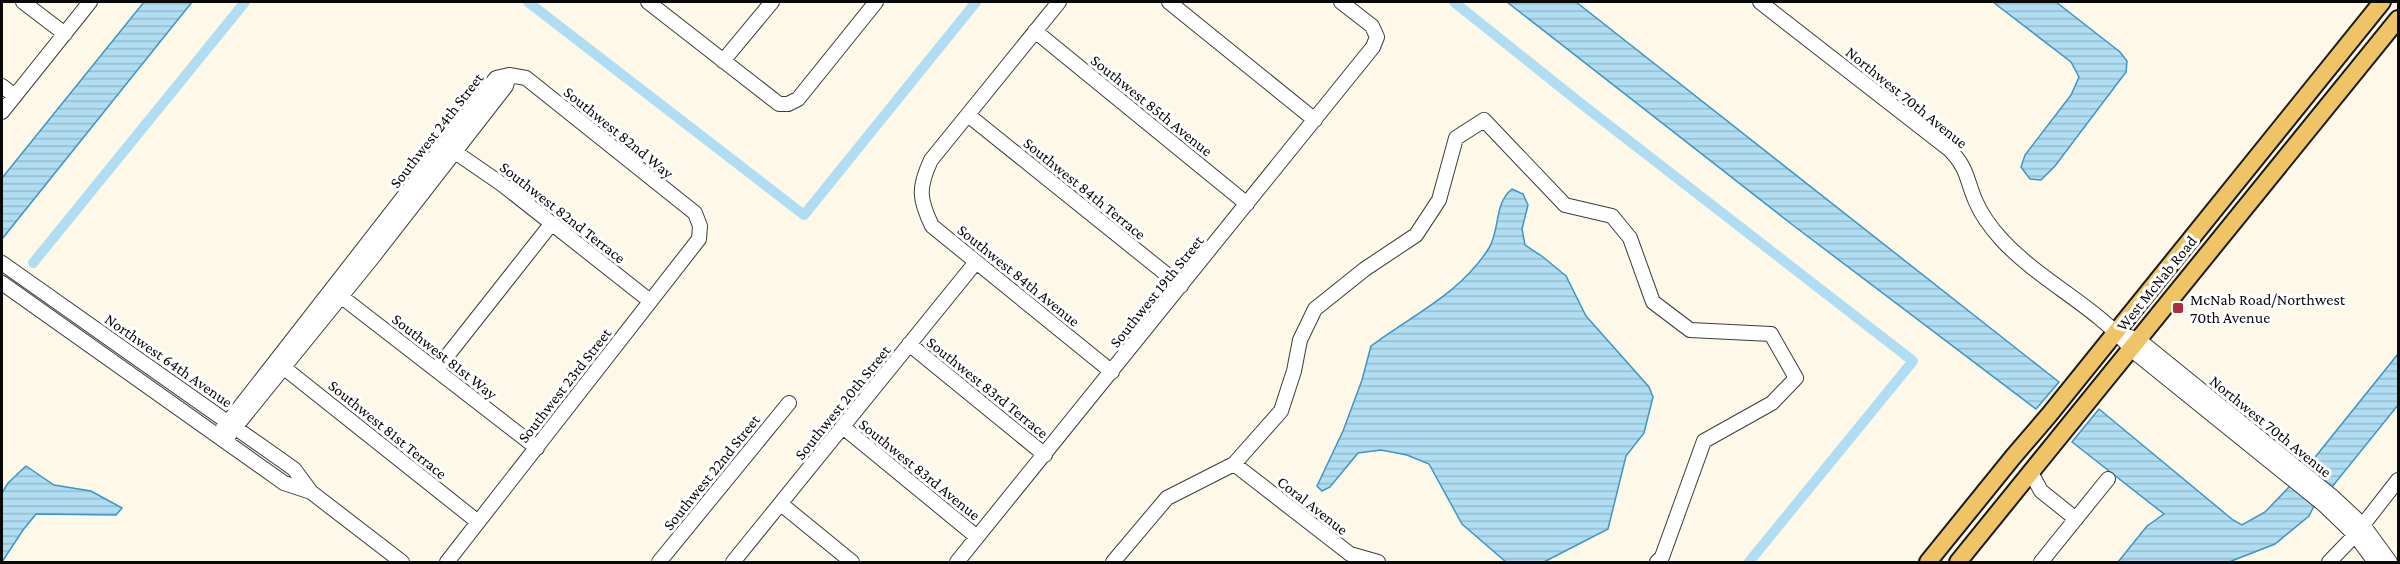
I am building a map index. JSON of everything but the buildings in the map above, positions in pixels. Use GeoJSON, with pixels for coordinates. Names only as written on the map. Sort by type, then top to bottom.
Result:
{"type":"FeatureCollection","features":[{"type":"Feature","properties":{"kind":"main road","name":"West McNab Road"},"geometry":{"type":"LineString","coordinates":[[1928,562],[2013,456],[2049,416],[2382,2]]}},
{"type":"Feature","properties":{"kind":"main road","name":"West McNab Road"},"geometry":{"type":"LineString","coordinates":[[1959,562],[2398,19]]}},
{"type":"Feature","properties":{"kind":"street"},"geometry":{"type":"LineString","coordinates":[[23,2],[65,34]]}},
{"type":"Feature","properties":{"kind":"street"},"geometry":{"type":"LineString","coordinates":[[2,112],[90,2]]}},
{"type":"Feature","properties":{"kind":"street"},"geometry":{"type":"LineString","coordinates":[[648,2],[779,104],[788,105],[798,99],[876,2]]}},
{"type":"Feature","properties":{"kind":"street"},"geometry":{"type":"LineString","coordinates":[[723,61],[772,2]]}},
{"type":"Feature","properties":{"kind":"street"},"geometry":{"type":"LineString","coordinates":[[968,115],[1059,2]]}},
{"type":"Feature","properties":{"kind":"street"},"geometry":{"type":"LineString","coordinates":[[1169,2],[1315,120]]}},
{"type":"Feature","properties":{"kind":"street","name":"Southwest 19th Street"},"geometry":{"type":"LineString","coordinates":[[957,562],[1373,47],[1377,37],[1372,26],[1341,2]]}},
{"type":"Feature","properties":{"kind":"street","name":"Northwest 70th Avenue"},"geometry":{"type":"LineString","coordinates":[[1760,2],[1950,150],[1961,162],[1976,202],[1984,216],[2004,241],[2053,285],[2333,497],[2359,530],[2390,562]]}},
{"type":"Feature","properties":{"kind":"street","name":"Southwest 85th Avenue"},"geometry":{"type":"LineString","coordinates":[[1035,31],[1247,204]]}},
{"type":"Feature","properties":{"kind":"street","name":"Southwest 24th Street"},"geometry":{"type":"LineString","coordinates":[[222,438],[337,293],[454,152],[506,86],[509,75],[496,78],[337,293]]}},
{"type":"Feature","properties":{"kind":"street","name":"Southwest 82nd Way"},"geometry":{"type":"LineString","coordinates":[[509,75],[526,78],[695,213],[700,226]]}},
{"type":"Feature","properties":{"kind":"street"},"geometry":{"type":"LineString","coordinates":[[2,86],[15,96]]}},
{"type":"Feature","properties":{"kind":"street","name":"Southwest 84th Avenue"},"geometry":{"type":"LineString","coordinates":[[968,115],[931,160],[922,178],[920,194],[924,210],[933,226],[1112,372]]}},
{"type":"Feature","properties":{"kind":"street","name":"Southwest 84th Terrace"},"geometry":{"type":"LineString","coordinates":[[968,115],[1181,286]]}},
{"type":"Feature","properties":{"kind":"street"},"geometry":{"type":"LineString","coordinates":[[1113,562],[1167,498],[1234,464],[1281,411],[1294,371],[1300,340],[1315,309],[1365,269],[1416,235],[1439,200],[1456,138],[1484,120],[1565,205],[1612,216],[1630,238],[1653,302],[1690,330],[1771,334],[1796,378],[1772,403],[1704,441],[1662,557],[1657,562]]}},
{"type":"Feature","properties":{"kind":"street","name":"Southwest 82nd Terrace"},"geometry":{"type":"LineString","coordinates":[[454,152],[503,185],[650,301]]}},
{"type":"Feature","properties":{"kind":"street"},"geometry":{"type":"LineString","coordinates":[[436,370],[552,224]]}},
{"type":"Feature","properties":{"kind":"street","name":"Southwest 23rd Street"},"geometry":{"type":"LineString","coordinates":[[447,562],[699,239],[700,226]]}},
{"type":"Feature","properties":{"kind":"street","name":"Southwest 20th Street"},"geometry":{"type":"LineString","coordinates":[[733,562],[976,262]]}},
{"type":"Feature","properties":{"kind":"street","name":"Northwest 64th Avenue"},"geometry":{"type":"LineString","coordinates":[[2,263],[294,469],[311,492],[402,562]]}},
{"type":"Feature","properties":{"kind":"street"},"geometry":{"type":"LineString","coordinates":[[5,286],[20,275]]}},
{"type":"Feature","properties":{"kind":"street","name":"Northwest 64th Avenue"},"geometry":{"type":"LineString","coordinates":[[5,286],[284,483],[311,492]]}},
{"type":"Feature","properties":{"kind":"street","name":"Southwest 81st Way"},"geometry":{"type":"LineString","coordinates":[[337,293],[537,448]]}},
{"type":"Feature","properties":{"kind":"street","name":"Southwest 83rd Terrace"},"geometry":{"type":"LineString","coordinates":[[909,344],[1045,455]]}},
{"type":"Feature","properties":{"kind":"street"},"geometry":{"type":"LineString","coordinates":[[104,355],[114,348],[121,347]]}},
{"type":"Feature","properties":{"kind":"street","name":"Southwest 81st Terrace"},"geometry":{"type":"LineString","coordinates":[[280,365],[478,522]]}},
{"type":"Feature","properties":{"kind":"street","name":"Southwest 22nd Street"},"geometry":{"type":"LineString","coordinates":[[659,562],[789,402]]}},
{"type":"Feature","properties":{"kind":"street","name":"Southwest 83rd Avenue"},"geometry":{"type":"LineString","coordinates":[[843,427],[977,537]]}},
{"type":"Feature","properties":{"kind":"street","name":"Coral Avenue"},"geometry":{"type":"LineString","coordinates":[[1234,464],[1350,554],[1378,562]]}},
{"type":"Feature","properties":{"kind":"street"},"geometry":{"type":"LineString","coordinates":[[2031,473],[2041,490],[2076,519]]}},
{"type":"Feature","properties":{"kind":"street"},"geometry":{"type":"LineString","coordinates":[[2041,562],[2108,479]]}},
{"type":"Feature","properties":{"kind":"street"},"geometry":{"type":"LineString","coordinates":[[2329,562],[2359,530],[2398,480]]}},
{"type":"Feature","properties":{"kind":"street"},"geometry":{"type":"LineString","coordinates":[[781,504],[852,562]]}},
{"type":"Feature","properties":{"kind":"street","name":"Northwest 70th Avenue"},"geometry":{"type":"LineString","coordinates":[[2359,530],[2375,562]]}},
{"type":"Feature","properties":{"kind":"water"},"geometry":{"type":"Polygon","coordinates":[[[144,2],[192,2],[2,239],[2,178],[144,2]]]}},
{"type":"Feature","properties":{"kind":"water"},"geometry":{"type":"Polygon","coordinates":[[[1507,2],[1576,2],[2059,382],[2036,409],[1794,226],[1507,2]]]}},
{"type":"Feature","properties":{"kind":"water"},"geometry":{"type":"Polygon","coordinates":[[[1993,2],[2056,2],[2120,52],[2127,61],[2126,72],[2055,166],[2041,180],[2030,179],[2021,167],[2025,155],[2071,95],[2079,77],[2071,62],[1993,2]]]}},
{"type":"Feature","properties":{"kind":"water"},"geometry":{"type":"Polygon","coordinates":[[[1512,189],[1523,194],[1528,205],[1522,229],[1525,245],[1566,276],[1586,316],[1649,387],[1653,397],[1644,433],[1626,456],[1608,529],[1544,562],[1506,562],[1462,524],[1429,464],[1407,455],[1381,450],[1358,453],[1330,487],[1322,491],[1317,486],[1343,431],[1362,380],[1371,346],[1450,291],[1477,264],[1489,248],[1502,202],[1512,189]]]}},
{"type":"Feature","properties":{"kind":"water"},"geometry":{"type":"Polygon","coordinates":[[[2398,354],[2398,405],[2332,487],[2308,466],[2398,354]]]}},
{"type":"Feature","properties":{"kind":"water"},"geometry":{"type":"Polygon","coordinates":[[[2099,409],[2242,525],[2265,512],[2291,485],[2314,506],[2309,516],[2275,544],[2229,562],[2118,562],[2147,526],[2164,514],[2072,442],[2099,409]]]}},
{"type":"Feature","properties":{"kind":"water"},"geometry":{"type":"Polygon","coordinates":[[[26,466],[54,485],[91,491],[122,508],[116,515],[36,514],[2,562],[2,493],[8,483],[26,466]]]}},
{"type":"Feature","properties":{"kind":"waterway"},"geometry":{"type":"LineString","coordinates":[[33,263],[245,2]]}},
{"type":"Feature","properties":{"kind":"waterway"},"geometry":{"type":"LineString","coordinates":[[528,2],[804,215],[976,2]]}},
{"type":"Feature","properties":{"kind":"waterway"},"geometry":{"type":"LineString","coordinates":[[1454,2],[1913,361],[1749,562]]}},
{"type":"Feature","properties":{"kind":"place","name":"McNab Road/Northwest 70th Avenue"},"geometry":{"type":"Point","coordinates":[2178,308]}}]}
